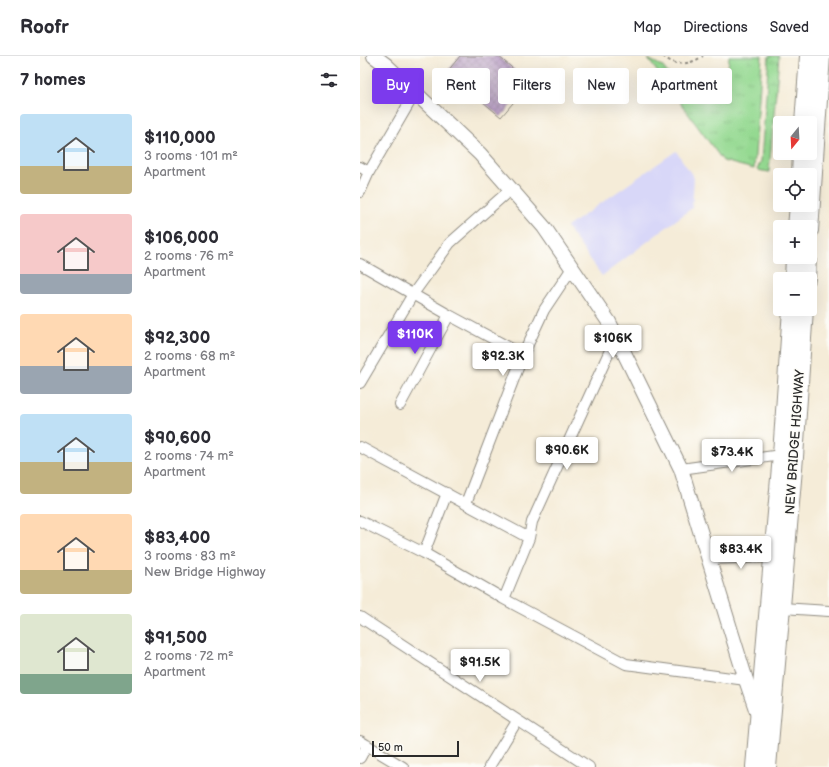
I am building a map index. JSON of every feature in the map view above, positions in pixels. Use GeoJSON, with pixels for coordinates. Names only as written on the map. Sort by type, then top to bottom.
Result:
{"type":"FeatureCollection","features":[{"type":"Feature","properties":{"kind":"main road"},"geometry":{"type":"LineString","coordinates":[[374,56],[387,68]]}},
{"type":"Feature","properties":{"kind":"main road"},"geometry":{"type":"LineString","coordinates":[[804,116],[808,56]]}},
{"type":"Feature","properties":{"kind":"main road"},"geometry":{"type":"LineString","coordinates":[[811,220],[824,100],[822,56]]}},
{"type":"Feature","properties":{"kind":"main road"},"geometry":{"type":"LineString","coordinates":[[424,101],[480,154],[544,227],[609,322],[681,469],[758,716]]}},
{"type":"Feature","properties":{"kind":"main road","name":"NEW BRIDGE HIGHWAY"},"geometry":{"type":"LineString","coordinates":[[754,767],[781,456],[791,316]]}},
{"type":"Feature","properties":{"kind":"main road","name":"NEW BRIDGE HIGHWAY"},"geometry":{"type":"LineString","coordinates":[[768,767],[794,465],[805,316]]}},
{"type":"Feature","properties":{"kind":"street"},"geometry":{"type":"LineString","coordinates":[[360,192],[369,172],[409,104]]}},
{"type":"Feature","properties":{"kind":"street"},"geometry":{"type":"LineString","coordinates":[[360,167],[369,172]]}},
{"type":"Feature","properties":{"kind":"street"},"geometry":{"type":"LineString","coordinates":[[360,383],[413,294],[450,243],[511,189]]}},
{"type":"Feature","properties":{"kind":"street"},"geometry":{"type":"LineString","coordinates":[[360,264],[523,355]]}},
{"type":"Feature","properties":{"kind":"street"},"geometry":{"type":"LineString","coordinates":[[466,503],[523,355],[544,310],[572,268]]}},
{"type":"Feature","properties":{"kind":"street"},"geometry":{"type":"LineString","coordinates":[[400,405],[449,315]]}},
{"type":"Feature","properties":{"kind":"street"},"geometry":{"type":"LineString","coordinates":[[504,599],[529,538],[532,522],[616,337]]}},
{"type":"Feature","properties":{"kind":"street"},"geometry":{"type":"LineString","coordinates":[[360,447],[529,538]]}},
{"type":"Feature","properties":{"kind":"street"},"geometry":{"type":"LineString","coordinates":[[681,469],[781,456]]}},
{"type":"Feature","properties":{"kind":"street"},"geometry":{"type":"LineString","coordinates":[[424,553],[446,493]]}},
{"type":"Feature","properties":{"kind":"street"},"geometry":{"type":"LineString","coordinates":[[360,521],[424,553],[504,599],[626,664],[746,680]]}},
{"type":"Feature","properties":{"kind":"street"},"geometry":{"type":"LineString","coordinates":[[710,559],[772,557]]}},
{"type":"Feature","properties":{"kind":"street"},"geometry":{"type":"LineString","coordinates":[[782,608],[829,611]]}},
{"type":"Feature","properties":{"kind":"street"},"geometry":{"type":"LineString","coordinates":[[360,617],[589,767]]}},
{"type":"Feature","properties":{"kind":"street"},"geometry":{"type":"LineString","coordinates":[[490,767],[517,721]]}},
{"type":"Feature","properties":{"kind":"street"},"geometry":{"type":"LineString","coordinates":[[360,758],[364,743],[403,767]]}},
{"type":"Feature","properties":{"kind":"path"},"geometry":{"type":"LineString","coordinates":[[663,56],[667,60],[685,64],[695,62],[703,56]]}},
{"type":"Feature","properties":{"kind":"shaded area"},"geometry":{"type":"Polygon","coordinates":[[[676,151],[694,178],[692,208],[602,276],[567,227],[676,151]]]}},
{"type":"Feature","properties":{"kind":"green space"},"geometry":{"type":"Polygon","coordinates":[[[729,56],[762,56],[754,169],[723,161],[681,104],[732,104],[732,68],[728,68],[729,56]]]}},
{"type":"Feature","properties":{"kind":"green space"},"geometry":{"type":"Polygon","coordinates":[[[769,56],[779,56],[769,172],[757,170],[761,161],[769,56]]]}},
{"type":"Feature","properties":{"kind":"green space"},"geometry":{"type":"Polygon","coordinates":[[[648,59],[664,68],[655,68],[648,59]]]}},
{"type":"Feature","properties":{"kind":"building"},"geometry":{"type":"Polygon","coordinates":[[[460,56],[498,56],[512,68],[498,68],[498,104],[512,104],[501,117],[485,104],[490,104],[490,68],[450,68],[460,56]]]}}]}
